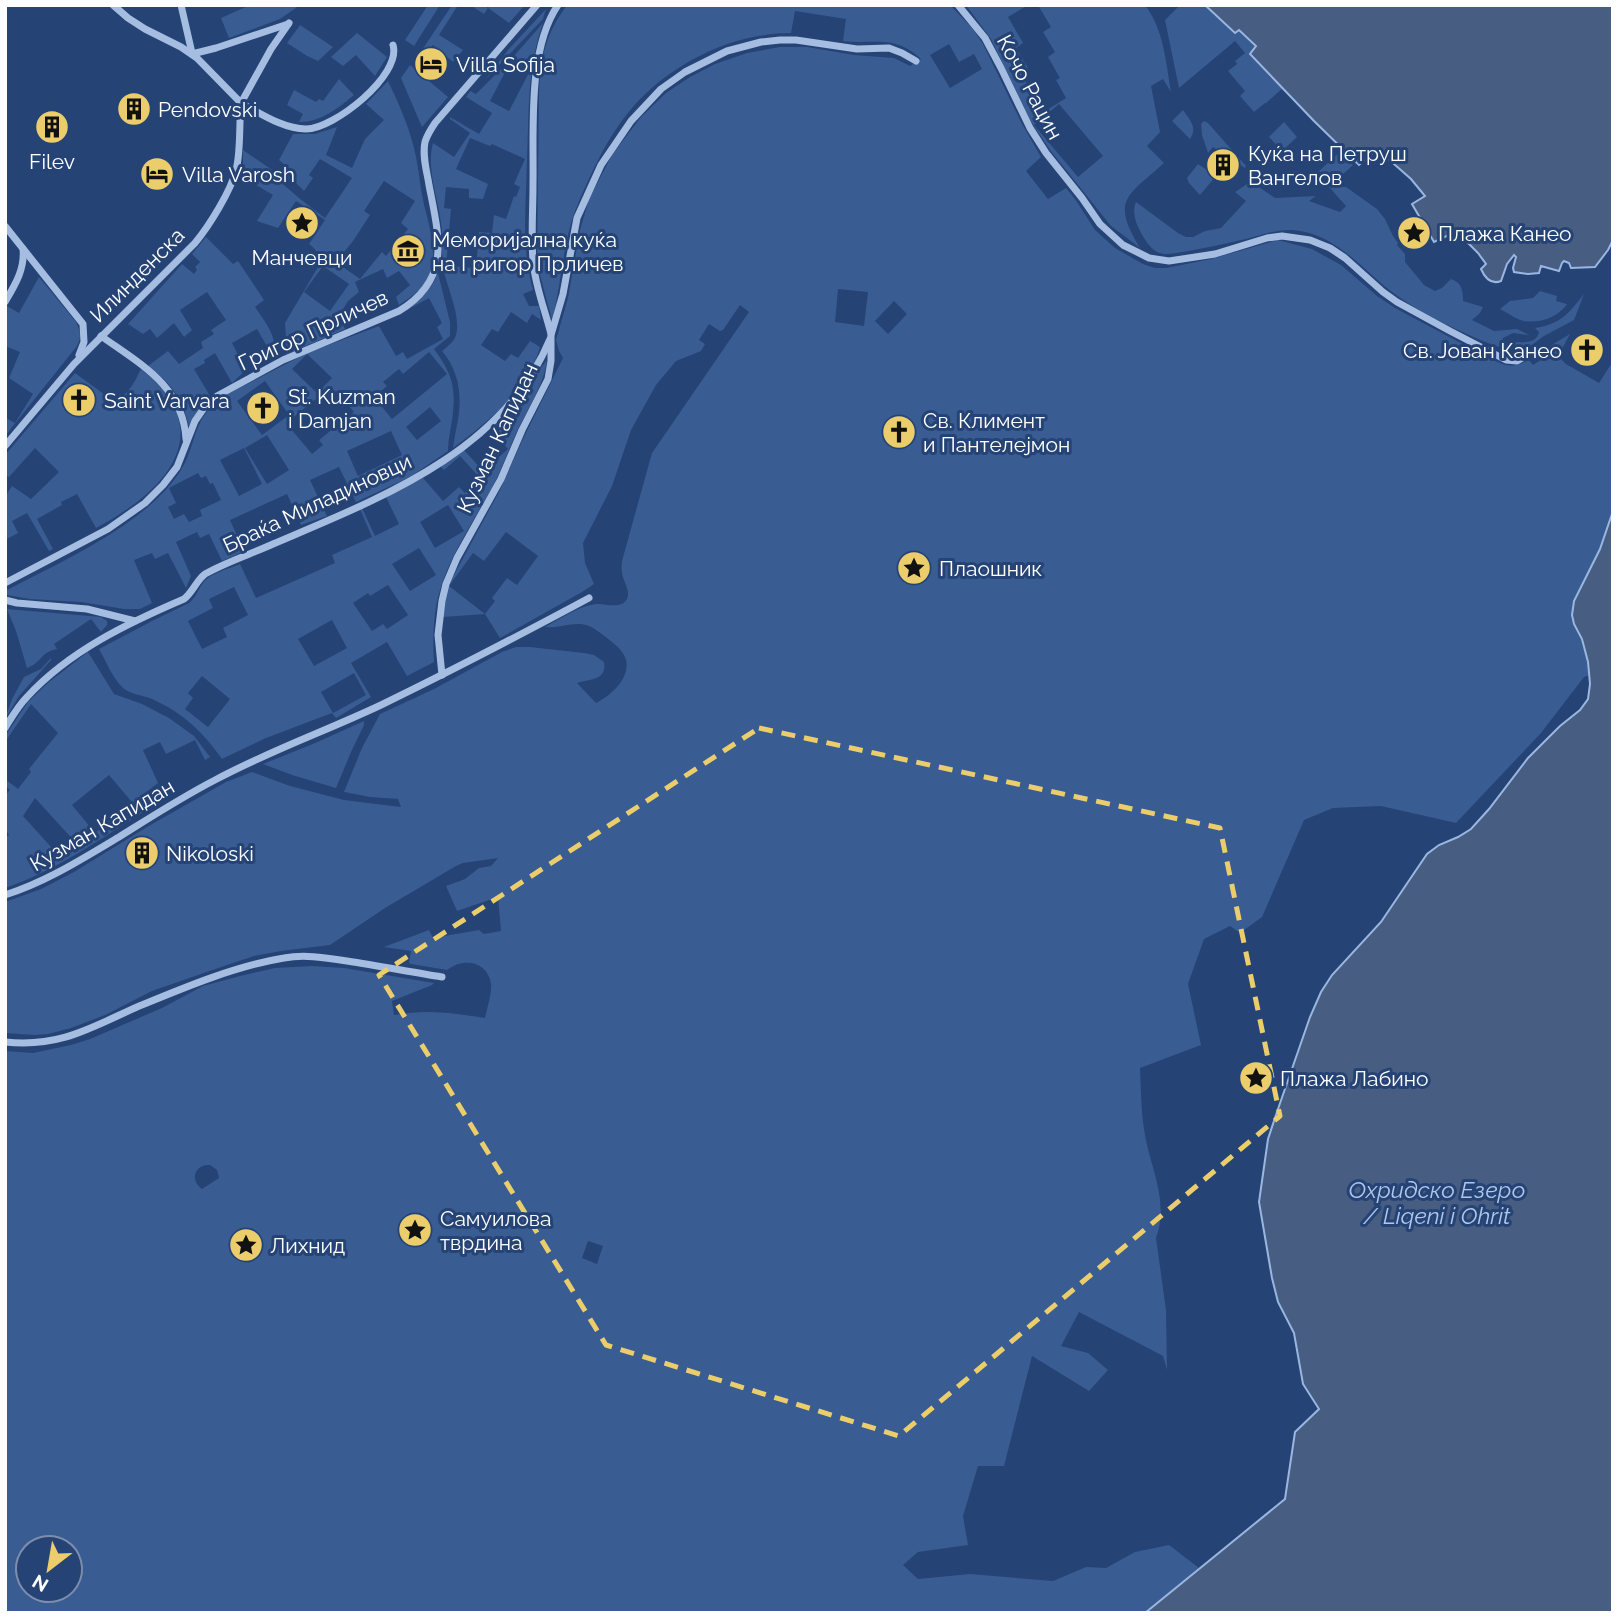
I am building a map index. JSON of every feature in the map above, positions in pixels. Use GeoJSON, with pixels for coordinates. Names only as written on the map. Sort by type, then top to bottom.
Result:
{"type":"FeatureCollection","features":[{"type":"Feature","properties":{"kind":"street"},"geometry":{"type":"LineString","coordinates":[[113,5],[145,29],[192,54],[241,103],[291,126],[306,129],[321,126],[346,111],[374,88],[390,66],[395,54],[393,45]]}},
{"type":"Feature","properties":{"kind":"street"},"geometry":{"type":"LineString","coordinates":[[181,5],[192,54]]}},
{"type":"Feature","properties":{"kind":"street"},"geometry":{"type":"LineString","coordinates":[[524,19],[531,5]]}},
{"type":"Feature","properties":{"kind":"street","name":"Григор Прличев"},"geometry":{"type":"LineString","coordinates":[[5,583],[108,528],[154,495],[170,477],[185,450],[195,421],[217,396],[283,360],[399,311],[415,300],[426,288],[438,262],[436,225],[425,162],[427,136],[435,123],[537,5]]}},
{"type":"Feature","properties":{"kind":"street"},"geometry":{"type":"LineString","coordinates":[[551,335],[533,262],[533,117],[541,47],[548,23],[558,5]]}},
{"type":"Feature","properties":{"kind":"street","name":"Кочо Рацин"},"geometry":{"type":"LineString","coordinates":[[958,5],[985,38],[1030,128],[1046,153],[1104,229],[1123,245],[1160,261],[1185,260],[1215,254],[1267,238],[1282,236],[1310,240],[1345,258],[1397,302],[1459,336],[1506,360],[1517,361],[1526,356]]}},
{"type":"Feature","properties":{"kind":"street","name":"Илинденска"},"geometry":{"type":"LineString","coordinates":[[5,446],[74,364],[187,251],[209,223],[237,168],[241,103],[271,48],[289,23],[192,54]]}},
{"type":"Feature","properties":{"kind":"street","name":"Кузман Капидан"},"geometry":{"type":"LineString","coordinates":[[442,675],[438,635],[446,584],[457,558],[501,479],[548,379],[551,335],[582,206],[601,164],[638,112],[661,89],[685,72],[727,51],[761,42],[780,40],[857,49],[889,48],[916,61]]}},
{"type":"Feature","properties":{"kind":"street"},"geometry":{"type":"LineString","coordinates":[[5,226],[83,324],[84,342],[74,364]]}},
{"type":"Feature","properties":{"kind":"street"},"geometry":{"type":"LineString","coordinates":[[5,302],[21,269],[23,248]]}},
{"type":"Feature","properties":{"kind":"street","name":"Браќа Миладиновци"},"geometry":{"type":"LineString","coordinates":[[5,728],[27,696],[53,672],[135,621],[187,597],[209,572],[382,497],[414,480],[451,455],[504,411],[538,365],[551,335]]}},
{"type":"Feature","properties":{"kind":"street"},"geometry":{"type":"LineString","coordinates":[[101,336],[153,374],[169,390],[184,424],[185,450]]}},
{"type":"Feature","properties":{"kind":"street","name":"Кузман Капидан"},"geometry":{"type":"LineString","coordinates":[[5,895],[72,865],[226,774],[379,706],[589,598]]}},
{"type":"Feature","properties":{"kind":"street"},"geometry":{"type":"LineString","coordinates":[[5,600],[87,609],[135,621]]}},
{"type":"Feature","properties":{"kind":"street"},"geometry":{"type":"LineString","coordinates":[[5,1042],[41,1043],[74,1035],[176,991],[285,957],[342,961],[442,978]]}},
{"type":"Feature","properties":{"kind":"highlighted area"},"geometry":{"type":"Polygon","coordinates":[[[759,728],[1220,828],[1280,1116],[899,1436],[606,1345],[379,975],[759,728]]]}},
{"type":"Feature","properties":{"kind":"shaded area"},"geometry":{"type":"Polygon","coordinates":[[[250,5],[300,5],[280,19],[229,38],[221,18],[250,5]]]}},
{"type":"Feature","properties":{"kind":"shaded area"},"geometry":{"type":"Polygon","coordinates":[[[428,5],[440,5],[414,46],[405,40],[428,5]]]}},
{"type":"Feature","properties":{"kind":"shaded area"},"geometry":{"type":"Polygon","coordinates":[[[452,5],[458,5],[439,35],[463,50],[453,62],[433,45],[425,53],[422,50],[452,5]]]}},
{"type":"Feature","properties":{"kind":"shaded area"},"geometry":{"type":"Polygon","coordinates":[[[470,5],[484,5],[488,8],[484,14],[470,5]]]}},
{"type":"Feature","properties":{"kind":"shaded area"},"geometry":{"type":"Polygon","coordinates":[[[490,5],[525,5],[509,23],[488,8],[490,5]]]}},
{"type":"Feature","properties":{"kind":"shaded area"},"geometry":{"type":"Polygon","coordinates":[[[567,5],[950,5],[983,44],[1041,157],[1026,171],[1048,199],[1066,188],[1095,230],[1115,248],[1143,264],[1166,268],[1211,259],[1278,240],[1312,249],[1341,265],[1395,308],[1503,364],[1512,366],[1529,360],[1533,365],[1553,352],[1550,346],[1570,334],[1560,358],[1566,364],[1599,383],[1613,361],[1613,511],[1600,549],[1574,601],[1574,624],[1582,639],[1590,675],[1584,677],[1541,733],[1456,823],[1381,806],[1333,808],[1304,820],[1262,917],[1240,933],[1230,926],[1204,939],[1188,984],[1201,1045],[1140,1068],[1144,1129],[1160,1197],[1160,1224],[1156,1238],[1166,1310],[1167,1370],[1163,1356],[1079,1312],[1061,1346],[1088,1353],[1108,1370],[1089,1391],[1032,1356],[1004,1466],[978,1466],[963,1516],[968,1545],[918,1552],[903,1565],[918,1579],[970,1574],[1053,1581],[1086,1567],[1106,1568],[1135,1552],[1169,1545],[1199,1568],[1145,1613],[5,1613],[5,1051],[33,1053],[71,1045],[162,1008],[203,986],[275,968],[344,968],[434,983],[392,1001],[394,1015],[429,1012],[485,1018],[491,984],[489,976],[480,966],[460,963],[447,970],[411,964],[411,951],[384,947],[429,930],[433,938],[479,930],[484,934],[501,931],[498,897],[457,911],[446,886],[465,879],[479,868],[491,866],[498,858],[463,863],[385,908],[330,945],[254,956],[152,991],[105,1015],[71,1028],[35,1035],[5,1033],[5,902],[41,889],[74,872],[226,782],[252,772],[290,786],[344,800],[401,807],[398,799],[344,792],[380,714],[516,647],[594,655],[604,662],[603,673],[596,678],[577,683],[596,703],[608,696],[625,674],[626,660],[622,652],[595,629],[584,624],[545,627],[583,607],[596,604],[617,605],[627,599],[622,561],[652,453],[749,312],[740,305],[723,330],[720,331],[709,324],[699,340],[705,344],[701,351],[676,361],[656,385],[631,430],[612,486],[583,543],[585,563],[594,584],[500,638],[485,614],[443,617],[448,586],[500,490],[563,358],[556,340],[568,298],[580,230],[589,199],[612,155],[641,117],[666,93],[715,64],[747,53],[780,47],[807,47],[894,58],[910,66],[921,59],[893,43],[843,41],[846,19],[795,11],[791,33],[769,34],[725,45],[683,65],[647,92],[625,116],[607,143],[575,210],[552,320],[537,264],[539,93],[541,68],[554,26],[567,5]],[[949,44],[930,55],[950,88],[982,69],[974,54],[959,62],[949,44]],[[838,289],[835,322],[864,326],[868,292],[838,289]],[[894,301],[875,321],[888,334],[907,314],[894,301]],[[506,532],[484,561],[473,553],[449,586],[485,614],[495,601],[492,598],[507,578],[517,585],[538,556],[506,532]],[[210,1165],[196,1172],[195,1179],[202,1189],[219,1178],[217,1170],[210,1165]],[[588,1241],[582,1258],[597,1264],[603,1246],[588,1241]]]}},
{"type":"Feature","properties":{"kind":"shaded area"},"geometry":{"type":"Polygon","coordinates":[[[966,5],[1028,5],[1008,17],[1023,43],[1016,48],[1028,68],[1021,73],[1039,106],[1043,104],[1047,110],[1066,98],[1056,80],[1060,78],[1048,57],[1055,52],[1043,32],[1051,27],[1038,5],[1145,5],[1160,36],[1171,92],[1163,79],[1151,86],[1160,132],[1147,146],[1164,163],[1133,191],[1125,208],[1126,219],[1140,248],[1111,226],[1050,150],[1030,120],[991,39],[966,5]],[[1059,104],[1034,125],[1078,177],[1103,156],[1059,104]]]}},
{"type":"Feature","properties":{"kind":"shaded area"},"geometry":{"type":"Polygon","coordinates":[[[1180,5],[1205,5],[1235,33],[1239,29],[1256,47],[1250,53],[1283,88],[1254,112],[1240,96],[1245,91],[1228,71],[1245,53],[1235,41],[1179,88],[1165,20],[1180,5]]]}},
{"type":"Feature","properties":{"kind":"shaded area"},"geometry":{"type":"Polygon","coordinates":[[[546,9],[543,19],[485,80],[508,50],[546,9]]]}},
{"type":"Feature","properties":{"kind":"shaded area"},"geometry":{"type":"Polygon","coordinates":[[[543,23],[531,74],[529,109],[525,226],[533,290],[523,294],[529,306],[539,306],[541,320],[532,314],[527,323],[511,312],[498,332],[492,329],[481,345],[505,361],[511,354],[518,358],[530,341],[540,347],[526,378],[505,404],[453,448],[459,392],[456,375],[442,351],[455,337],[457,320],[443,266],[442,229],[431,153],[433,143],[454,157],[470,133],[450,117],[479,134],[492,113],[466,97],[470,91],[476,94],[543,23]],[[513,57],[490,101],[509,111],[532,67],[513,57]],[[470,138],[456,169],[488,184],[483,199],[469,198],[469,189],[446,187],[444,208],[451,209],[446,266],[476,268],[479,232],[492,233],[494,215],[506,219],[520,187],[514,184],[525,159],[492,144],[490,146],[470,138]]]}},
{"type":"Feature","properties":{"kind":"shaded area"},"geometry":{"type":"Polygon","coordinates":[[[300,25],[333,47],[318,61],[287,43],[300,25]]]}},
{"type":"Feature","properties":{"kind":"shaded area"},"geometry":{"type":"Polygon","coordinates":[[[357,33],[387,57],[375,76],[356,55],[343,66],[331,57],[357,33]]]}},
{"type":"Feature","properties":{"kind":"shaded area"},"geometry":{"type":"Polygon","coordinates":[[[410,65],[448,97],[422,127],[401,78],[410,65]]]}},
{"type":"Feature","properties":{"kind":"shaded area"},"geometry":{"type":"Polygon","coordinates":[[[339,79],[354,95],[322,117],[299,122],[303,114],[287,105],[294,90],[316,102],[319,99],[323,101],[339,79]]]}},
{"type":"Feature","properties":{"kind":"shaded area"},"geometry":{"type":"Polygon","coordinates":[[[388,81],[414,147],[432,244],[431,270],[423,286],[399,305],[396,297],[410,285],[399,271],[387,278],[383,269],[355,282],[359,292],[348,301],[339,316],[345,329],[287,354],[285,323],[318,267],[318,254],[309,244],[325,220],[296,201],[278,228],[257,221],[273,195],[241,176],[243,150],[281,176],[288,168],[279,160],[293,134],[315,134],[337,127],[326,155],[352,168],[365,139],[384,120],[366,104],[388,81]],[[320,159],[309,175],[313,178],[304,191],[291,178],[284,185],[325,218],[352,178],[320,159]],[[384,181],[364,211],[370,215],[336,262],[360,279],[382,252],[386,256],[408,229],[401,223],[415,201],[384,181]],[[323,266],[304,292],[330,311],[349,284],[323,266]]]}},
{"type":"Feature","properties":{"kind":"shaded area"},"geometry":{"type":"Polygon","coordinates":[[[1183,110],[1193,128],[1190,139],[1172,121],[1183,110]]]}},
{"type":"Feature","properties":{"kind":"shaded area"},"geometry":{"type":"Polygon","coordinates":[[[1204,121],[1245,168],[1213,147],[1208,153],[1202,135],[1201,124],[1204,121]]]}},
{"type":"Feature","properties":{"kind":"shaded area"},"geometry":{"type":"Polygon","coordinates":[[[1284,122],[1297,137],[1282,151],[1269,137],[1284,122]]]}},
{"type":"Feature","properties":{"kind":"shaded area"},"geometry":{"type":"Polygon","coordinates":[[[1340,152],[1353,165],[1339,178],[1325,177],[1319,171],[1340,152]]]}},
{"type":"Feature","properties":{"kind":"shaded area"},"geometry":{"type":"Polygon","coordinates":[[[1198,164],[1216,176],[1200,195],[1187,178],[1198,164]]]}},
{"type":"Feature","properties":{"kind":"shaded area"},"geometry":{"type":"Polygon","coordinates":[[[1250,182],[1275,198],[1316,196],[1309,201],[1340,212],[1346,206],[1329,187],[1346,187],[1377,209],[1385,219],[1397,245],[1405,254],[1405,262],[1424,285],[1435,291],[1451,279],[1461,287],[1463,301],[1483,307],[1472,320],[1494,331],[1517,329],[1529,335],[1513,333],[1503,338],[1499,347],[1461,331],[1410,304],[1338,247],[1309,233],[1281,230],[1167,254],[1152,248],[1137,224],[1134,213],[1136,202],[1186,237],[1221,228],[1246,201],[1235,192],[1250,182]]]}},
{"type":"Feature","properties":{"kind":"shaded area"},"geometry":{"type":"Polygon","coordinates":[[[206,237],[233,264],[238,261],[264,300],[255,307],[273,336],[274,349],[272,355],[257,329],[232,343],[246,370],[232,383],[215,353],[194,369],[210,396],[189,426],[183,407],[174,392],[148,366],[168,351],[179,364],[203,348],[201,342],[214,334],[211,330],[226,320],[207,292],[180,310],[192,330],[184,337],[174,323],[157,338],[150,329],[143,334],[128,324],[182,264],[194,274],[197,270],[195,267],[200,262],[192,254],[206,237]]]}},
{"type":"Feature","properties":{"kind":"shaded area"},"geometry":{"type":"Polygon","coordinates":[[[438,273],[450,322],[450,336],[434,349],[448,371],[453,386],[454,402],[448,451],[410,477],[356,502],[339,467],[310,480],[327,516],[301,525],[287,494],[230,520],[244,551],[222,561],[209,534],[200,538],[197,532],[176,542],[191,576],[186,588],[168,553],[155,559],[152,553],[134,560],[152,603],[140,609],[7,595],[7,590],[115,531],[154,501],[170,485],[183,466],[203,417],[226,395],[307,353],[379,326],[396,356],[403,352],[407,359],[443,339],[437,327],[442,323],[429,298],[401,313],[423,296],[438,273]],[[429,352],[403,374],[399,369],[383,382],[387,386],[374,397],[392,419],[447,374],[429,352]],[[307,354],[292,369],[317,393],[332,378],[307,354]],[[265,381],[237,401],[262,435],[289,415],[265,381]],[[337,391],[326,400],[321,395],[286,423],[312,454],[323,445],[319,440],[354,412],[337,391]],[[430,407],[406,427],[417,440],[441,421],[430,407]],[[391,431],[347,451],[358,476],[402,455],[391,431]],[[267,435],[245,448],[267,484],[289,470],[267,435]],[[244,448],[220,460],[239,496],[262,484],[244,448]],[[198,473],[169,488],[176,503],[168,507],[174,519],[184,514],[189,522],[202,516],[200,510],[221,500],[213,483],[210,484],[206,476],[201,478],[198,473]]]}},
{"type":"Feature","properties":{"kind":"shaded area"},"geometry":{"type":"Polygon","coordinates":[[[39,277],[76,322],[80,340],[5,436],[6,418],[15,423],[33,394],[9,378],[20,352],[5,346],[5,309],[7,306],[19,313],[39,277]]]}},
{"type":"Feature","properties":{"kind":"shaded area"},"geometry":{"type":"Polygon","coordinates":[[[1540,291],[1557,296],[1556,301],[1567,304],[1552,317],[1533,322],[1520,320],[1500,309],[1510,301],[1533,298],[1540,291]]]}},
{"type":"Feature","properties":{"kind":"shaded area"},"geometry":{"type":"Polygon","coordinates":[[[1584,294],[1574,320],[1525,350],[1511,344],[1535,339],[1539,332],[1535,328],[1551,324],[1563,317],[1584,294]]]}},
{"type":"Feature","properties":{"kind":"shaded area"},"geometry":{"type":"Polygon","coordinates":[[[547,360],[539,387],[496,481],[443,580],[435,614],[434,662],[407,676],[387,642],[351,663],[371,697],[336,718],[332,713],[266,738],[222,759],[199,731],[182,717],[163,704],[128,691],[118,683],[99,649],[189,603],[203,583],[215,574],[240,564],[256,598],[335,563],[332,555],[372,537],[360,509],[362,508],[375,536],[399,524],[386,497],[423,478],[443,501],[459,487],[465,493],[481,479],[460,456],[444,470],[440,466],[464,450],[483,471],[508,449],[489,428],[514,404],[547,360]],[[448,505],[420,522],[435,548],[464,531],[448,505]],[[419,548],[392,564],[410,591],[436,575],[419,548]],[[388,585],[370,596],[368,593],[353,603],[372,631],[383,624],[387,629],[408,615],[388,585]],[[234,587],[209,599],[213,608],[188,621],[202,649],[227,637],[223,628],[248,615],[234,587]],[[332,620],[298,639],[314,666],[347,648],[332,620]],[[354,673],[321,692],[333,713],[366,695],[354,673]],[[202,676],[188,693],[193,698],[185,709],[208,727],[230,699],[202,676]]]}},
{"type":"Feature","properties":{"kind":"shaded area"},"geometry":{"type":"Polygon","coordinates":[[[141,369],[165,393],[178,416],[180,438],[174,459],[161,479],[143,497],[96,528],[77,494],[61,502],[62,505],[37,519],[53,549],[49,551],[27,513],[12,521],[18,533],[5,540],[5,497],[12,486],[31,499],[59,472],[35,448],[9,477],[5,475],[5,455],[75,373],[108,397],[114,398],[129,390],[141,369]],[[78,383],[63,400],[81,416],[96,400],[78,383]]]}},
{"type":"Feature","properties":{"kind":"shaded area"},"geometry":{"type":"Polygon","coordinates":[[[7,609],[101,617],[107,621],[107,625],[101,632],[91,619],[54,644],[57,649],[27,668],[7,609]]]}},
{"type":"Feature","properties":{"kind":"shaded area"},"geometry":{"type":"Polygon","coordinates":[[[88,652],[114,694],[169,718],[194,736],[210,757],[205,760],[195,740],[166,754],[160,742],[143,750],[158,783],[142,799],[142,813],[58,864],[5,888],[5,838],[9,835],[5,829],[5,795],[10,790],[5,785],[5,779],[18,789],[31,772],[29,769],[58,733],[31,704],[5,742],[5,736],[28,702],[88,652]],[[109,775],[72,805],[95,833],[131,801],[109,775]],[[35,798],[23,816],[61,858],[77,844],[35,798]]]}},
{"type":"Feature","properties":{"kind":"shaded area"},"geometry":{"type":"Polygon","coordinates":[[[51,658],[19,696],[5,719],[24,677],[41,669],[51,658]]]}},
{"type":"Feature","properties":{"kind":"shaded area"},"geometry":{"type":"Polygon","coordinates":[[[364,721],[336,788],[263,764],[313,744],[364,721]]]}},
{"type":"Feature","properties":{"kind":"water"},"geometry":{"type":"Polygon","coordinates":[[[1205,5],[1613,5],[1613,240],[1608,250],[1595,267],[1571,268],[1569,263],[1564,261],[1559,271],[1541,266],[1539,273],[1528,274],[1514,272],[1514,255],[1507,264],[1501,281],[1489,280],[1481,269],[1486,264],[1460,235],[1451,234],[1434,242],[1412,204],[1425,196],[1411,179],[1377,149],[1359,165],[1250,54],[1256,46],[1239,30],[1235,33],[1205,5]]]}},
{"type":"Feature","properties":{"kind":"water","name":"Охридско Езеро / Liqeni i Ohrit"},"geometry":{"type":"Polygon","coordinates":[[[1613,511],[1613,1613],[1145,1613],[1285,1499],[1295,1432],[1319,1409],[1303,1384],[1294,1333],[1278,1302],[1272,1278],[1259,1202],[1268,1139],[1310,1017],[1332,975],[1381,922],[1427,854],[1471,829],[1528,758],[1580,710],[1588,699],[1588,662],[1572,615],[1574,601],[1600,549],[1613,511]]]}},
{"type":"Feature","properties":{"kind":"place","name":"Villa Sofija"},"geometry":{"type":"Point","coordinates":[431,64]}},
{"type":"Feature","properties":{"kind":"place","name":"Pendovski"},"geometry":{"type":"Point","coordinates":[134,109]}},
{"type":"Feature","properties":{"kind":"place","name":"Filev"},"geometry":{"type":"Point","coordinates":[52,127]}},
{"type":"Feature","properties":{"kind":"place","name":"Куќа на Петруш Вангелов"},"geometry":{"type":"Point","coordinates":[1223,165]}},
{"type":"Feature","properties":{"kind":"place","name":"Villa Varosh"},"geometry":{"type":"Point","coordinates":[157,174]}},
{"type":"Feature","properties":{"kind":"place","name":"Манчевци"},"geometry":{"type":"Point","coordinates":[302,223]}},
{"type":"Feature","properties":{"kind":"place","name":"Плажа Канео"},"geometry":{"type":"Point","coordinates":[1414,233]}},
{"type":"Feature","properties":{"kind":"place","name":"Меморијална куќа на Григор Прличев"},"geometry":{"type":"Point","coordinates":[408,251]}},
{"type":"Feature","properties":{"kind":"place","name":"Св. Јован Канео"},"geometry":{"type":"Point","coordinates":[1587,350]}},
{"type":"Feature","properties":{"kind":"place","name":"Saint Varvara"},"geometry":{"type":"Point","coordinates":[79,400]}},
{"type":"Feature","properties":{"kind":"place","name":"St. Kuzman i Damjan"},"geometry":{"type":"Point","coordinates":[263,408]}},
{"type":"Feature","properties":{"kind":"place","name":"Св. Климент и Пантелејмон"},"geometry":{"type":"Point","coordinates":[899,432]}},
{"type":"Feature","properties":{"kind":"place","name":"Плаошник"},"geometry":{"type":"Point","coordinates":[914,568]}},
{"type":"Feature","properties":{"kind":"place","name":"Nikoloski"},"geometry":{"type":"Point","coordinates":[142,853]}},
{"type":"Feature","properties":{"kind":"place","name":"Плажа Лабино"},"geometry":{"type":"Point","coordinates":[1256,1078]}},
{"type":"Feature","properties":{"kind":"place","name":"Самуилова тврдина"},"geometry":{"type":"Point","coordinates":[415,1230]}},
{"type":"Feature","properties":{"kind":"place","name":"Лихнид"},"geometry":{"type":"Point","coordinates":[246,1245]}}]}
